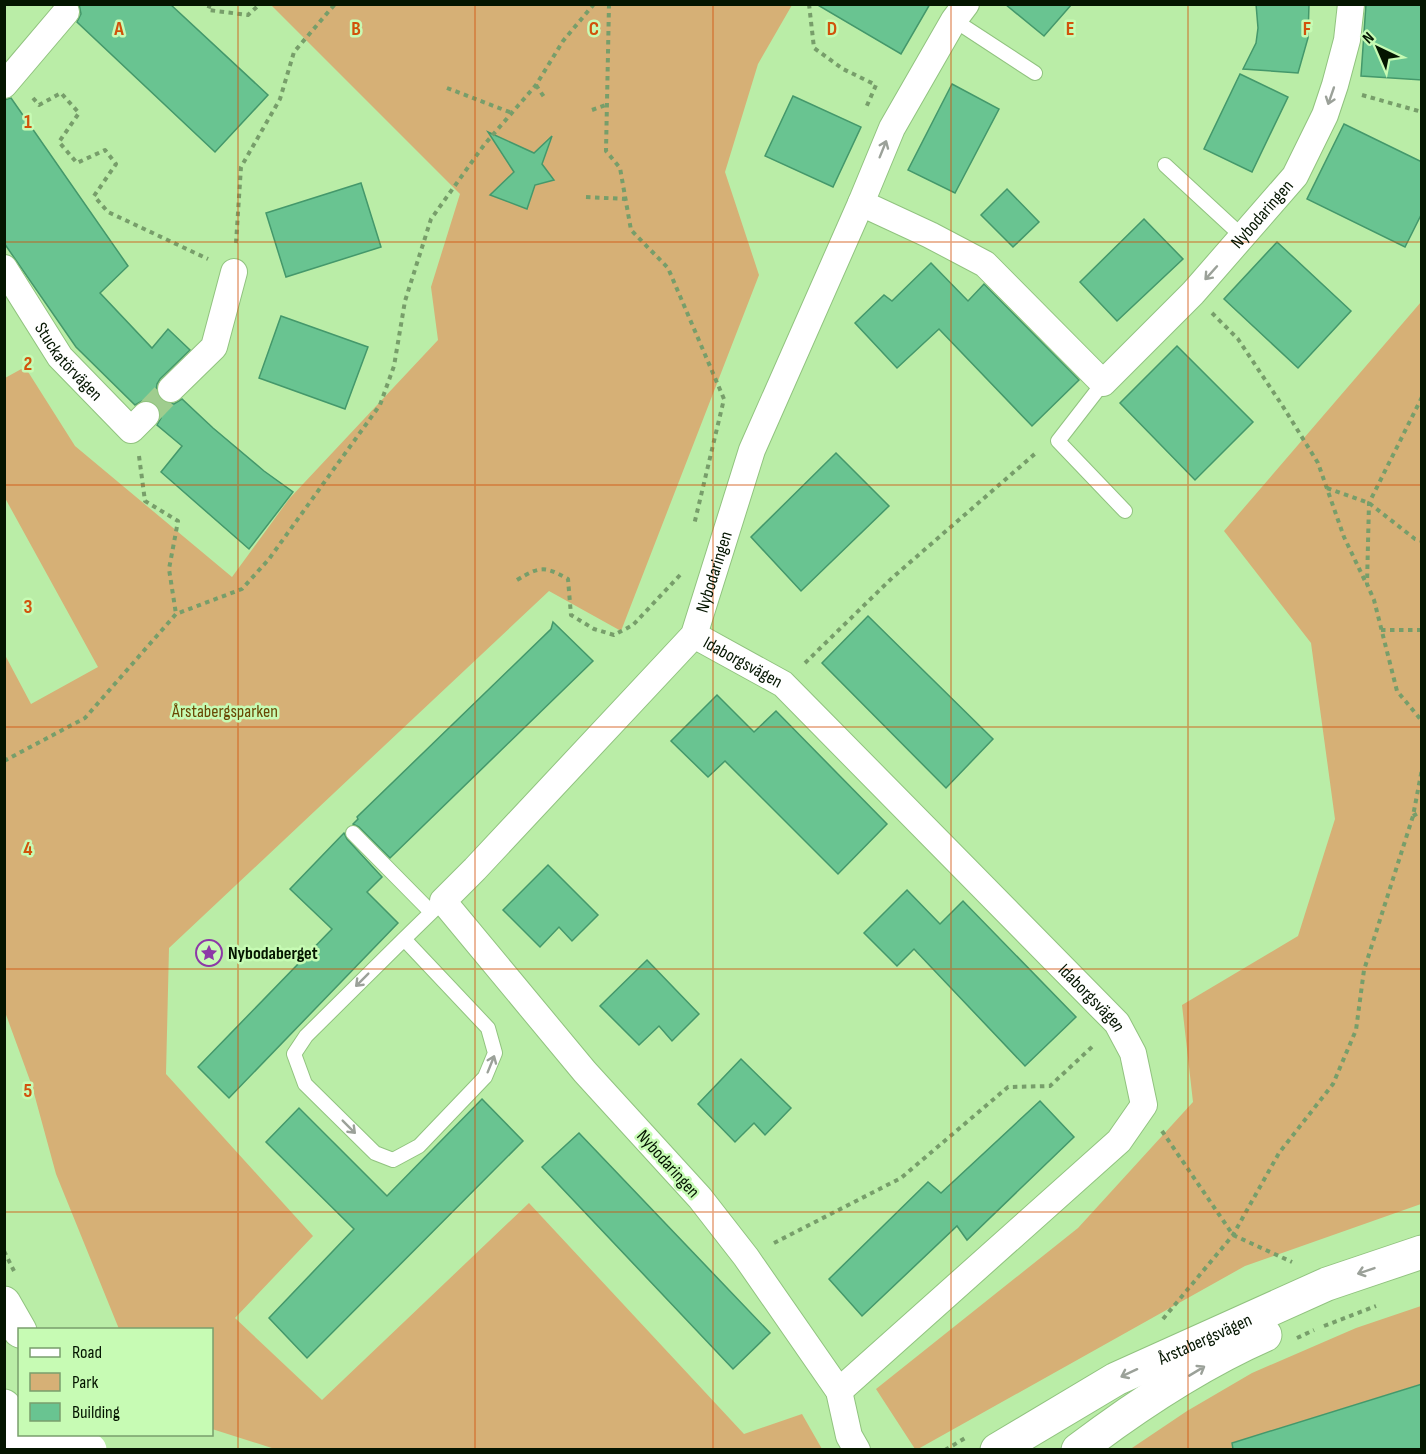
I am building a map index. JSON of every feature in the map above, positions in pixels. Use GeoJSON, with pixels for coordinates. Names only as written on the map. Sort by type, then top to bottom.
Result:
{"type":"FeatureCollection","features":[{"type":"Feature","properties":{"kind":"main road","name":"Årstabergsvägen"},"geometry":{"type":"LineString","coordinates":[[997,1449],[1116,1379],[1327,1284],[1422,1252]]}},
{"type":"Feature","properties":{"kind":"main road","name":"Årstabergsvägen"},"geometry":{"type":"LineString","coordinates":[[1078,1449],[1146,1402],[1233,1349],[1315,1313],[1422,1274]]}},
{"type":"Feature","properties":{"kind":"main road"},"geometry":{"type":"LineString","coordinates":[[4,1303],[18,1328]]}},
{"type":"Feature","properties":{"kind":"main road"},"geometry":{"type":"LineString","coordinates":[[4,1406],[19,1449]]}},
{"type":"Feature","properties":{"kind":"main road"},"geometry":{"type":"LineString","coordinates":[[32,1436],[90,1449]]}},
{"type":"Feature","properties":{"kind":"street","name":"Nybodaringen"},"geometry":{"type":"LineString","coordinates":[[1103,383],[1192,293],[1295,176],[1324,115],[1347,40],[1351,4]]}},
{"type":"Feature","properties":{"kind":"street"},"geometry":{"type":"LineString","coordinates":[[4,86],[66,12]]}},
{"type":"Feature","properties":{"kind":"street","name":"Nybodaringen"},"geometry":{"type":"LineString","coordinates":[[857,1449],[849,1436],[839,1391],[746,1257],[700,1198],[437,906],[475,869],[694,635],[752,450],[892,128],[960,13]]}},
{"type":"Feature","properties":{"kind":"street"},"geometry":{"type":"LineString","coordinates":[[861,203],[985,264],[1103,383]]}},
{"type":"Feature","properties":{"kind":"street","name":"Stuckatörvägen"},"geometry":{"type":"LineString","coordinates":[[4,268],[60,357],[130,430],[146,415]]}},
{"type":"Feature","properties":{"kind":"street"},"geometry":{"type":"LineString","coordinates":[[171,389],[214,347],[234,272]]}},
{"type":"Feature","properties":{"kind":"street","name":"Idaborgsvägen"},"geometry":{"type":"LineString","coordinates":[[694,635],[783,684],[1117,1023],[1133,1053],[1144,1105]]}},
{"type":"Feature","properties":{"kind":"street"},"geometry":{"type":"LineString","coordinates":[[839,1391],[1119,1141],[1144,1105]]}},
{"type":"Feature","properties":{"kind":"lane"},"geometry":{"type":"LineString","coordinates":[[960,13],[1035,73]]}},
{"type":"Feature","properties":{"kind":"lane"},"geometry":{"type":"LineString","coordinates":[[1165,165],[1243,237]]}},
{"type":"Feature","properties":{"kind":"lane","name":"Nybodaringen"},"geometry":{"type":"LineString","coordinates":[[1058,441],[1103,383]]}},
{"type":"Feature","properties":{"kind":"lane"},"geometry":{"type":"LineString","coordinates":[[1058,441],[1125,511]]}},
{"type":"Feature","properties":{"kind":"lane"},"geometry":{"type":"LineString","coordinates":[[353,833],[437,906]]}},
{"type":"Feature","properties":{"kind":"lane","name":"Nybodaringen"},"geometry":{"type":"LineString","coordinates":[[404,939],[488,1028],[495,1053],[485,1077],[419,1146],[393,1160],[375,1153],[305,1084],[294,1054],[306,1036],[437,906]]}},
{"type":"Feature","properties":{"kind":"path"},"geometry":{"type":"LineString","coordinates":[[210,4],[208,10],[248,15],[260,4]]}},
{"type":"Feature","properties":{"kind":"path"},"geometry":{"type":"LineString","coordinates":[[39,105],[61,93],[79,113],[59,142],[77,163],[105,150],[116,164],[94,196],[108,212],[234,272],[241,167],[280,99],[294,52],[335,4]]}},
{"type":"Feature","properties":{"kind":"path"},"geometry":{"type":"LineString","coordinates":[[4,761],[85,718],[176,614],[242,589],[269,559],[380,405],[394,366],[405,302],[431,219],[484,146],[536,85],[563,41],[594,4]]}},
{"type":"Feature","properties":{"kind":"path"},"geometry":{"type":"LineString","coordinates":[[609,4],[606,151],[620,168],[632,230],[668,268],[724,399],[692,536]]}},
{"type":"Feature","properties":{"kind":"path"},"geometry":{"type":"LineString","coordinates":[[809,4],[814,48],[843,69],[876,85],[863,114]]}},
{"type":"Feature","properties":{"kind":"path"},"geometry":{"type":"LineString","coordinates":[[536,85],[544,97]]}},
{"type":"Feature","properties":{"kind":"path"},"geometry":{"type":"LineString","coordinates":[[447,88],[512,113]]}},
{"type":"Feature","properties":{"kind":"path"},"geometry":{"type":"LineString","coordinates":[[1365,96],[1422,112]]}},
{"type":"Feature","properties":{"kind":"path"},"geometry":{"type":"LineString","coordinates":[[592,110],[606,105]]}},
{"type":"Feature","properties":{"kind":"path"},"geometry":{"type":"LineString","coordinates":[[586,197],[626,200]]}},
{"type":"Feature","properties":{"kind":"path"},"geometry":{"type":"LineString","coordinates":[[1210,312],[1238,339],[1318,463],[1344,537],[1374,600],[1397,691],[1422,721]]}},
{"type":"Feature","properties":{"kind":"path"},"geometry":{"type":"LineString","coordinates":[[1367,584],[1369,503],[1422,397]]}},
{"type":"Feature","properties":{"kind":"path"},"geometry":{"type":"LineString","coordinates":[[783,684],[892,578],[1041,448],[1058,441]]}},
{"type":"Feature","properties":{"kind":"path"},"geometry":{"type":"LineString","coordinates":[[138,450],[145,501],[178,520],[170,569],[176,614]]}},
{"type":"Feature","properties":{"kind":"path"},"geometry":{"type":"LineString","coordinates":[[1327,488],[1369,503],[1415,539],[1422,541]]}},
{"type":"Feature","properties":{"kind":"path"},"geometry":{"type":"LineString","coordinates":[[517,580],[537,568],[551,569],[568,579],[572,615],[594,629],[614,635],[633,625],[684,571],[681,582]]}},
{"type":"Feature","properties":{"kind":"path"},"geometry":{"type":"LineString","coordinates":[[1381,630],[1422,630]]}},
{"type":"Feature","properties":{"kind":"path"},"geometry":{"type":"LineString","coordinates":[[1160,1322],[1233,1235],[1279,1153],[1333,1084],[1356,1030],[1364,970],[1413,816],[1422,769]]}},
{"type":"Feature","properties":{"kind":"path"},"geometry":{"type":"LineString","coordinates":[[1413,816],[1422,811]]}},
{"type":"Feature","properties":{"kind":"path"},"geometry":{"type":"LineString","coordinates":[[746,1257],[901,1178],[1008,1087],[1050,1086],[1117,1023]]}},
{"type":"Feature","properties":{"kind":"path"},"geometry":{"type":"LineString","coordinates":[[1144,1105],[1233,1235],[1300,1266]]}},
{"type":"Feature","properties":{"kind":"green space","name":"Årstabergsparken"},"geometry":{"type":"Polygon","coordinates":[[[271,5],[792,5],[758,64],[725,172],[759,275],[621,631],[549,591],[169,948],[166,1074],[313,1236],[235,1318],[322,1400],[529,1203],[744,1434],[802,1414],[822,1449],[278,1450],[213,1429],[213,1328],[119,1328],[56,1174],[32,1086],[5,1012],[5,655],[31,704],[98,667],[5,498],[5,378],[25,367],[75,446],[232,577],[289,499],[438,340],[431,287],[460,194],[271,5]]]}},
{"type":"Feature","properties":{"kind":"green space"},"geometry":{"type":"Polygon","coordinates":[[[1421,302],[1421,1204],[1245,1266],[915,1449],[876,1389],[1078,1228],[1193,1102],[1182,1005],[1298,936],[1335,819],[1311,643],[1224,531],[1421,302]]]}},
{"type":"Feature","properties":{"kind":"green space"},"geometry":{"type":"Polygon","coordinates":[[[1421,1306],[1421,1384],[1277,1429],[1239,1449],[1129,1450],[1187,1411],[1252,1373],[1356,1328],[1421,1306]]]}},
{"type":"Feature","properties":{"kind":"building"},"geometry":{"type":"Polygon","coordinates":[[[79,4],[170,4],[268,95],[215,152],[77,22],[81,14],[79,4]]]}},
{"type":"Feature","properties":{"kind":"building"},"geometry":{"type":"Polygon","coordinates":[[[816,4],[930,4],[901,54],[816,4]]]}},
{"type":"Feature","properties":{"kind":"building"},"geometry":{"type":"Polygon","coordinates":[[[1005,4],[1072,4],[1044,36],[1005,4]]]}},
{"type":"Feature","properties":{"kind":"building"},"geometry":{"type":"Polygon","coordinates":[[[1256,4],[1309,4],[1308,38],[1298,73],[1243,69],[1256,43],[1258,28],[1256,4]]]}},
{"type":"Feature","properties":{"kind":"building"},"geometry":{"type":"Polygon","coordinates":[[[1366,4],[1422,4],[1422,80],[1361,76],[1366,4]]]}},
{"type":"Feature","properties":{"kind":"building"},"geometry":{"type":"Polygon","coordinates":[[[1240,74],[1288,97],[1252,172],[1204,149],[1240,74]]]}},
{"type":"Feature","properties":{"kind":"building"},"geometry":{"type":"Polygon","coordinates":[[[952,84],[999,109],[955,193],[908,170],[952,84]]]}},
{"type":"Feature","properties":{"kind":"building"},"geometry":{"type":"Polygon","coordinates":[[[793,96],[861,127],[833,187],[765,156],[793,96]]]}},
{"type":"Feature","properties":{"kind":"building"},"geometry":{"type":"Polygon","coordinates":[[[11,98],[128,266],[100,293],[152,348],[168,329],[190,350],[160,379],[156,392],[160,399],[174,404],[182,399],[264,471],[293,492],[249,549],[161,472],[182,446],[157,425],[161,412],[157,405],[149,400],[135,405],[76,347],[4,243],[4,100],[11,98]]]}},
{"type":"Feature","properties":{"kind":"building"},"geometry":{"type":"Polygon","coordinates":[[[1344,124],[1422,162],[1422,213],[1405,247],[1307,199],[1344,124]]]}},
{"type":"Feature","properties":{"kind":"building"},"geometry":{"type":"Polygon","coordinates":[[[488,132],[534,153],[552,136],[542,164],[554,180],[535,185],[527,209],[490,195],[514,172],[488,132]]]}},
{"type":"Feature","properties":{"kind":"building"},"geometry":{"type":"Polygon","coordinates":[[[361,183],[381,247],[286,277],[266,213],[361,183]]]}},
{"type":"Feature","properties":{"kind":"building"},"geometry":{"type":"Polygon","coordinates":[[[1007,189],[1039,222],[1013,247],[981,215],[1007,189]]]}},
{"type":"Feature","properties":{"kind":"building"},"geometry":{"type":"Polygon","coordinates":[[[1144,219],[1183,259],[1117,321],[1080,282],[1144,219]]]}},
{"type":"Feature","properties":{"kind":"building"},"geometry":{"type":"Polygon","coordinates":[[[1277,242],[1351,311],[1298,368],[1224,299],[1277,242]]]}},
{"type":"Feature","properties":{"kind":"building"},"geometry":{"type":"Polygon","coordinates":[[[931,263],[968,301],[984,284],[1079,380],[1032,426],[939,329],[897,368],[855,323],[884,295],[892,301],[931,263]]]}},
{"type":"Feature","properties":{"kind":"building"},"geometry":{"type":"Polygon","coordinates":[[[281,316],[368,347],[345,409],[259,378],[281,316]]]}},
{"type":"Feature","properties":{"kind":"building"},"geometry":{"type":"Polygon","coordinates":[[[1177,346],[1253,422],[1195,480],[1120,403],[1177,346]]]}},
{"type":"Feature","properties":{"kind":"building"},"geometry":{"type":"Polygon","coordinates":[[[836,453],[889,506],[801,591],[751,537],[836,453]]]}},
{"type":"Feature","properties":{"kind":"building"},"geometry":{"type":"Polygon","coordinates":[[[868,616],[993,739],[946,788],[822,663],[868,616]]]}},
{"type":"Feature","properties":{"kind":"building"},"geometry":{"type":"Polygon","coordinates":[[[553,622],[593,661],[390,858],[359,827],[353,824],[358,819],[357,817],[551,629],[553,622]]]}},
{"type":"Feature","properties":{"kind":"building"},"geometry":{"type":"Polygon","coordinates":[[[717,695],[754,732],[776,711],[887,824],[838,874],[725,761],[708,777],[671,741],[717,695]]]}},
{"type":"Feature","properties":{"kind":"building"},"geometry":{"type":"Polygon","coordinates":[[[344,833],[382,877],[367,892],[398,923],[229,1098],[198,1067],[332,929],[290,889],[344,833]]]}},
{"type":"Feature","properties":{"kind":"building"},"geometry":{"type":"Polygon","coordinates":[[[548,865],[598,915],[572,941],[559,927],[540,947],[503,910],[548,865]]]}},
{"type":"Feature","properties":{"kind":"building"},"geometry":{"type":"Polygon","coordinates":[[[907,890],[940,924],[963,901],[1076,1017],[1025,1066],[914,949],[897,966],[864,933],[907,890]]]}},
{"type":"Feature","properties":{"kind":"building"},"geometry":{"type":"Polygon","coordinates":[[[647,960],[699,1014],[672,1041],[659,1026],[639,1045],[600,1006],[647,960]]]}},
{"type":"Feature","properties":{"kind":"building"},"geometry":{"type":"Polygon","coordinates":[[[741,1059],[791,1108],[765,1135],[754,1123],[735,1142],[698,1104],[741,1059]]]}},
{"type":"Feature","properties":{"kind":"building"},"geometry":{"type":"Polygon","coordinates":[[[482,1099],[523,1141],[307,1358],[269,1318],[354,1229],[266,1142],[299,1108],[387,1196],[482,1099]]]}},
{"type":"Feature","properties":{"kind":"building"},"geometry":{"type":"Polygon","coordinates":[[[1040,1101],[1074,1137],[967,1240],[957,1226],[862,1316],[829,1279],[928,1182],[941,1193],[1040,1101]]]}},
{"type":"Feature","properties":{"kind":"building"},"geometry":{"type":"Polygon","coordinates":[[[579,1133],[770,1333],[733,1369],[542,1167],[579,1133]]]}},
{"type":"Feature","properties":{"kind":"building"},"geometry":{"type":"Polygon","coordinates":[[[1422,1384],[1422,1449],[1233,1449],[1232,1443],[1422,1384]]]}},
{"type":"Feature","properties":{"kind":"tunnel"},"geometry":{"type":"LineString","coordinates":[[146,415],[171,389]]}},
{"type":"Feature","properties":{"kind":"place","name":"Nybodaberget"},"geometry":{"type":"Point","coordinates":[209,953]}}]}
